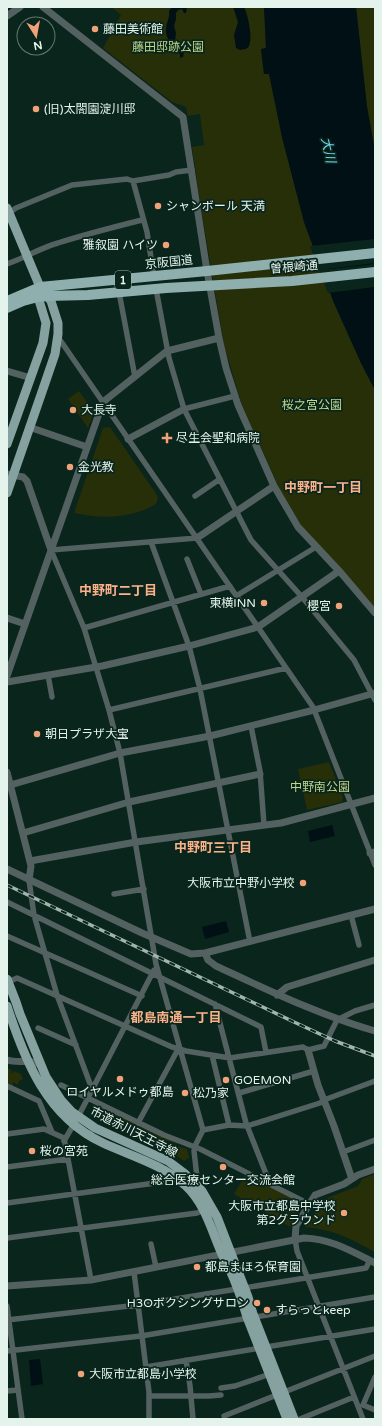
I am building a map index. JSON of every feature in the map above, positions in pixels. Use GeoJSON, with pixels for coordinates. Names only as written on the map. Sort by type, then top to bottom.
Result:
{"type":"FeatureCollection","features":[{"type":"Feature","properties":{"kind":"highway","name":"曽根崎通"},"geometry":{"type":"LineString","coordinates":[[241,268],[375,254]]}},
{"type":"Feature","properties":{"kind":"highway","name":"京阪国道"},"geometry":{"type":"LineString","coordinates":[[7,301],[41,293],[154,277],[241,268]]}},
{"type":"Feature","properties":{"kind":"highway","name":"曽根崎通"},"geometry":{"type":"LineString","coordinates":[[213,285],[292,281],[375,272]]}},
{"type":"Feature","properties":{"kind":"highway","name":"京阪国道"},"geometry":{"type":"LineString","coordinates":[[7,308],[41,293],[119,292],[213,285]]}},
{"type":"Feature","properties":{"kind":"main road"},"geometry":{"type":"LineString","coordinates":[[7,444],[43,343],[46,324],[41,293],[8,212]]}},
{"type":"Feature","properties":{"kind":"main road"},"geometry":{"type":"LineString","coordinates":[[7,493],[10,474],[29,427],[55,354],[58,336],[58,323],[50,301],[41,293]]}},
{"type":"Feature","properties":{"kind":"main road","name":"市道赤川天王寺線"},"geometry":{"type":"LineString","coordinates":[[8,980],[31,1042],[55,1092],[61,1100],[78,1117],[95,1128],[164,1159],[184,1173],[198,1186],[213,1209],[226,1253]]}},
{"type":"Feature","properties":{"kind":"main road","name":"市道赤川天王寺線"},"geometry":{"type":"LineString","coordinates":[[7,1006],[25,1061],[47,1097],[56,1108],[73,1125],[96,1140],[159,1167],[173,1176],[190,1191],[204,1210],[226,1253],[241,1288],[262,1347],[281,1393],[288,1419]]}},
{"type":"Feature","properties":{"kind":"main road","name":"市道赤川天王寺線"},"geometry":{"type":"LineString","coordinates":[[262,1347],[270,1374],[294,1419]]}},
{"type":"Feature","properties":{"kind":"street"},"geometry":{"type":"LineString","coordinates":[[7,16],[20,7]]}},
{"type":"Feature","properties":{"kind":"street"},"geometry":{"type":"LineString","coordinates":[[43,7],[182,115],[184,119],[207,272],[213,285],[219,338],[235,396],[274,486],[298,528],[375,613]]}},
{"type":"Feature","properties":{"kind":"street"},"geometry":{"type":"LineString","coordinates":[[8,212],[72,185],[127,179],[132,181],[192,170]]}},
{"type":"Feature","properties":{"kind":"street"},"geometry":{"type":"LineString","coordinates":[[132,181],[146,232],[154,277]]}},
{"type":"Feature","properties":{"kind":"street"},"geometry":{"type":"LineString","coordinates":[[7,264],[58,243],[142,220]]}},
{"type":"Feature","properties":{"kind":"street"},"geometry":{"type":"LineString","coordinates":[[9,786],[120,753],[210,736],[374,696],[354,660],[302,597],[251,540],[184,409],[167,352],[156,289]]}},
{"type":"Feature","properties":{"kind":"street"},"geometry":{"type":"LineString","coordinates":[[119,292],[135,377]]}},
{"type":"Feature","properties":{"kind":"street"},"geometry":{"type":"LineString","coordinates":[[58,336],[314,710],[351,805],[373,852],[375,865]]}},
{"type":"Feature","properties":{"kind":"street"},"geometry":{"type":"LineString","coordinates":[[7,676],[103,402],[167,352],[219,338]]}},
{"type":"Feature","properties":{"kind":"street"},"geometry":{"type":"LineString","coordinates":[[7,371],[30,378]]}},
{"type":"Feature","properties":{"kind":"street"},"geometry":{"type":"LineString","coordinates":[[128,439],[184,409],[235,396]]}},
{"type":"Feature","properties":{"kind":"street"},"geometry":{"type":"LineString","coordinates":[[29,427],[87,447]]}},
{"type":"Feature","properties":{"kind":"street"},"geometry":{"type":"LineString","coordinates":[[10,474],[25,478],[28,482],[51,550],[84,628],[109,710],[120,753],[156,964],[203,1130],[194,1146],[198,1186]]}},
{"type":"Feature","properties":{"kind":"street"},"geometry":{"type":"LineString","coordinates":[[195,496],[220,479]]}},
{"type":"Feature","properties":{"kind":"street"},"geometry":{"type":"LineString","coordinates":[[51,550],[197,538],[274,486]]}},
{"type":"Feature","properties":{"kind":"street"},"geometry":{"type":"LineString","coordinates":[[151,542],[189,646],[200,689],[250,942]]}},
{"type":"Feature","properties":{"kind":"street"},"geometry":{"type":"LineString","coordinates":[[236,596],[316,547]]}},
{"type":"Feature","properties":{"kind":"street"},"geometry":{"type":"LineString","coordinates":[[188,559],[201,594]]}},
{"type":"Feature","properties":{"kind":"street"},"geometry":{"type":"LineString","coordinates":[[7,682],[97,667],[189,646],[258,627],[339,572]]}},
{"type":"Feature","properties":{"kind":"street"},"geometry":{"type":"LineString","coordinates":[[84,628],[230,586]]}},
{"type":"Feature","properties":{"kind":"street"},"geometry":{"type":"LineString","coordinates":[[7,618],[25,624]]}},
{"type":"Feature","properties":{"kind":"street"},"geometry":{"type":"LineString","coordinates":[[109,710],[286,668]]}},
{"type":"Feature","properties":{"kind":"street"},"geometry":{"type":"LineString","coordinates":[[48,675],[52,698]]}},
{"type":"Feature","properties":{"kind":"street"},"geometry":{"type":"LineString","coordinates":[[251,726],[260,774],[264,825]]}},
{"type":"Feature","properties":{"kind":"street"},"geometry":{"type":"LineString","coordinates":[[7,772],[9,786],[30,861],[31,869],[29,880],[34,915],[57,995],[92,1089]]}},
{"type":"Feature","properties":{"kind":"street"},"geometry":{"type":"LineString","coordinates":[[22,833],[129,802],[260,774]]}},
{"type":"Feature","properties":{"kind":"street"},"geometry":{"type":"LineString","coordinates":[[30,861],[136,842],[281,823],[375,798]]}},
{"type":"Feature","properties":{"kind":"street"},"geometry":{"type":"LineString","coordinates":[[7,869],[191,954],[205,953],[250,942],[375,908]]}},
{"type":"Feature","properties":{"kind":"street"},"geometry":{"type":"LineString","coordinates":[[114,894],[144,888]]}},
{"type":"Feature","properties":{"kind":"street"},"geometry":{"type":"LineString","coordinates":[[7,902],[261,1027],[266,1052]]}},
{"type":"Feature","properties":{"kind":"street"},"geometry":{"type":"LineString","coordinates":[[351,915],[359,945]]}},
{"type":"Feature","properties":{"kind":"street"},"geometry":{"type":"LineString","coordinates":[[7,936],[142,996]]}},
{"type":"Feature","properties":{"kind":"street"},"geometry":{"type":"LineString","coordinates":[[205,953],[208,960],[216,966],[277,995],[337,1020],[375,1030]]}},
{"type":"Feature","properties":{"kind":"street"},"geometry":{"type":"LineString","coordinates":[[277,995],[287,987],[375,960]]}},
{"type":"Feature","properties":{"kind":"street"},"geometry":{"type":"LineString","coordinates":[[91,1280],[76,1229],[74,1194],[64,1139],[78,1117],[142,996],[156,964]]}},
{"type":"Feature","properties":{"kind":"street"},"geometry":{"type":"LineString","coordinates":[[8,980],[17,978],[180,1050],[230,1058],[303,1047],[308,1050],[324,1046],[337,1020],[375,1005]]}},
{"type":"Feature","properties":{"kind":"street"},"geometry":{"type":"LineString","coordinates":[[215,1004],[247,1126],[270,1184]]}},
{"type":"Feature","properties":{"kind":"street"},"geometry":{"type":"LineString","coordinates":[[38,1028],[76,1045]]}},
{"type":"Feature","properties":{"kind":"street"},"geometry":{"type":"LineString","coordinates":[[25,1061],[31,1053],[31,1042]]}},
{"type":"Feature","properties":{"kind":"street"},"geometry":{"type":"LineString","coordinates":[[138,1123],[176,1053],[180,1050]]}},
{"type":"Feature","properties":{"kind":"street"},"geometry":{"type":"LineString","coordinates":[[308,1050],[322,1097],[352,1179]]}},
{"type":"Feature","properties":{"kind":"street"},"geometry":{"type":"LineString","coordinates":[[212,1055],[229,1124]]}},
{"type":"Feature","properties":{"kind":"street"},"geometry":{"type":"LineString","coordinates":[[7,1060],[13,1062],[34,1062],[42,1066]]}},
{"type":"Feature","properties":{"kind":"street"},"geometry":{"type":"LineString","coordinates":[[239,1093],[314,1071]]}},
{"type":"Feature","properties":{"kind":"street"},"geometry":{"type":"LineString","coordinates":[[203,1130],[229,1124],[247,1126],[320,1103],[324,1100],[375,1081]]}},
{"type":"Feature","properties":{"kind":"street"},"geometry":{"type":"LineString","coordinates":[[61,1085],[164,1135],[194,1146],[309,1204]]}},
{"type":"Feature","properties":{"kind":"street"},"geometry":{"type":"LineString","coordinates":[[7,1086],[39,1101],[52,1132]]}},
{"type":"Feature","properties":{"kind":"street"},"geometry":{"type":"LineString","coordinates":[[7,1134],[44,1129],[64,1139]]}},
{"type":"Feature","properties":{"kind":"street"},"geometry":{"type":"LineString","coordinates":[[343,1152],[375,1140]]}},
{"type":"Feature","properties":{"kind":"street"},"geometry":{"type":"LineString","coordinates":[[7,1167],[68,1159]]}},
{"type":"Feature","properties":{"kind":"street"},"geometry":{"type":"LineString","coordinates":[[363,1419],[361,1406],[354,1397],[295,1246],[295,1239],[296,1226],[315,1195],[344,1184],[375,1169]]}},
{"type":"Feature","properties":{"kind":"street"},"geometry":{"type":"LineString","coordinates":[[7,1203],[170,1181],[173,1176]]}},
{"type":"Feature","properties":{"kind":"street"},"geometry":{"type":"LineString","coordinates":[[7,1238],[197,1213],[204,1210]]}},
{"type":"Feature","properties":{"kind":"street"},"geometry":{"type":"LineString","coordinates":[[7,1286],[91,1280],[295,1239],[307,1238],[331,1241],[372,1262],[366,1268],[138,1305],[8,1319]]}},
{"type":"Feature","properties":{"kind":"street"},"geometry":{"type":"LineString","coordinates":[[151,1244],[156,1267]]}},
{"type":"Feature","properties":{"kind":"street"},"geometry":{"type":"LineString","coordinates":[[134,1272],[149,1396],[149,1419]]}},
{"type":"Feature","properties":{"kind":"street"},"geometry":{"type":"LineString","coordinates":[[10,1351],[141,1336],[375,1297]]}},
{"type":"Feature","properties":{"kind":"street"},"geometry":{"type":"LineString","coordinates":[[7,1306],[10,1351],[22,1419]]}},
{"type":"Feature","properties":{"kind":"street"},"geometry":{"type":"LineString","coordinates":[[146,1367],[375,1329]]}},
{"type":"Feature","properties":{"kind":"street"},"geometry":{"type":"LineString","coordinates":[[224,1416],[375,1356]]}},
{"type":"Feature","properties":{"kind":"street"},"geometry":{"type":"LineString","coordinates":[[186,1360],[193,1419]]}},
{"type":"Feature","properties":{"kind":"street"},"geometry":{"type":"LineString","coordinates":[[221,1388],[235,1386],[270,1374]]}},
{"type":"Feature","properties":{"kind":"street"},"geometry":{"type":"LineString","coordinates":[[361,1406],[375,1377]]}},
{"type":"Feature","properties":{"kind":"street"},"geometry":{"type":"LineString","coordinates":[[7,1391],[18,1390]]}},
{"type":"Feature","properties":{"kind":"street"},"geometry":{"type":"LineString","coordinates":[[149,1396],[222,1395]]}},
{"type":"Feature","properties":{"kind":"street"},"geometry":{"type":"LineString","coordinates":[[300,1419],[354,1397]]}},
{"type":"Feature","properties":{"kind":"street"},"geometry":{"type":"LineString","coordinates":[[361,1406],[375,1410]]}},
{"type":"Feature","properties":{"kind":"green space","name":"桜之宮公園"},"geometry":{"type":"Polygon","coordinates":[[[111,7],[264,7],[266,48],[261,50],[264,74],[269,73],[282,137],[304,222],[334,303],[375,390],[375,608],[302,527],[280,490],[242,405],[224,345],[192,147],[204,145],[200,114],[188,116],[186,107],[172,102],[103,48],[121,15],[111,7]]]}},
{"type":"Feature","properties":{"kind":"green space"},"geometry":{"type":"Polygon","coordinates":[[[356,7],[375,7],[375,151],[367,107],[356,7]]]}},
{"type":"Feature","properties":{"kind":"green space"},"geometry":{"type":"Polygon","coordinates":[[[79,391],[94,412],[88,428],[68,399],[79,391]]]}},
{"type":"Feature","properties":{"kind":"green space"},"geometry":{"type":"Polygon","coordinates":[[[110,427],[155,492],[158,498],[156,504],[136,513],[126,515],[105,517],[74,513],[103,428],[110,427]]]}},
{"type":"Feature","properties":{"kind":"green space","name":"中野南公園"},"geometry":{"type":"Polygon","coordinates":[[[329,762],[343,797],[342,802],[307,810],[298,769],[329,762]]]}},
{"type":"Feature","properties":{"kind":"green space"},"geometry":{"type":"Polygon","coordinates":[[[7,1068],[12,1070],[11,1072],[13,1073],[14,1071],[21,1074],[23,1079],[19,1081],[18,1085],[13,1082],[13,1086],[7,1083],[7,1068]]]}},
{"type":"Feature","properties":{"kind":"green space"},"geometry":{"type":"Polygon","coordinates":[[[98,1105],[181,1145],[151,1136],[127,1123],[107,1115],[98,1105]]]}},
{"type":"Feature","properties":{"kind":"green space"},"geometry":{"type":"Polygon","coordinates":[[[102,1116],[124,1124],[151,1138],[187,1149],[189,1158],[184,1161],[164,1147],[95,1118],[102,1116]]]}},
{"type":"Feature","properties":{"kind":"green space"},"geometry":{"type":"Polygon","coordinates":[[[246,1174],[302,1203],[302,1208],[290,1227],[234,1194],[246,1174]]]}},
{"type":"Feature","properties":{"kind":"green space","name":"大阪市立都島中学校 第2グラウンド"},"geometry":{"type":"Polygon","coordinates":[[[375,1174],[375,1252],[342,1235],[316,1228],[305,1227],[322,1200],[358,1186],[362,1179],[375,1174]]]}},
{"type":"Feature","properties":{"kind":"water"},"geometry":{"type":"Polygon","coordinates":[[[172,7],[187,8],[186,13],[184,13],[182,9],[178,10],[176,13],[174,26],[177,48],[182,48],[182,52],[184,52],[183,57],[180,58],[180,54],[170,43],[166,33],[169,11],[172,7]]]}},
{"type":"Feature","properties":{"kind":"water"},"geometry":{"type":"Polygon","coordinates":[[[233,7],[244,7],[247,15],[250,26],[250,42],[249,46],[245,49],[240,50],[236,48],[234,35],[238,22],[233,7]]]}},
{"type":"Feature","properties":{"kind":"water","name":"大川"},"geometry":{"type":"Polygon","coordinates":[[[264,7],[356,7],[367,107],[375,151],[375,390],[334,303],[304,222],[282,137],[269,74],[264,74],[261,49],[266,48],[264,7]]]}},
{"type":"Feature","properties":{"kind":"water"},"geometry":{"type":"Polygon","coordinates":[[[332,825],[335,836],[310,842],[308,831],[332,825]]]}},
{"type":"Feature","properties":{"kind":"water"},"geometry":{"type":"Polygon","coordinates":[[[226,921],[229,932],[205,939],[202,927],[226,921]]]}},
{"type":"Feature","properties":{"kind":"water"},"geometry":{"type":"Polygon","coordinates":[[[40,1359],[43,1384],[31,1386],[29,1360],[40,1359]]]}},
{"type":"Feature","properties":{"kind":"pier"},"geometry":{"type":"Polygon","coordinates":[[[375,239],[375,263],[319,270],[310,246],[375,239]]]}},
{"type":"Feature","properties":{"kind":"pier"},"geometry":{"type":"Polygon","coordinates":[[[375,264],[375,287],[328,293],[319,270],[375,264]]]}},
{"type":"Feature","properties":{"kind":"railway"},"geometry":{"type":"LineString","coordinates":[[7,885],[294,1022],[335,1041],[375,1056]]}},
{"type":"Feature","properties":{"kind":"place","name":"藤田美術館"},"geometry":{"type":"Point","coordinates":[95,29]}},
{"type":"Feature","properties":{"kind":"place","name":"(旧)太閤園淀川邸"},"geometry":{"type":"Point","coordinates":[36,109]}},
{"type":"Feature","properties":{"kind":"place","name":"シャンボール 天満"},"geometry":{"type":"Point","coordinates":[158,206]}},
{"type":"Feature","properties":{"kind":"place","name":"雅叙園 ハイツ"},"geometry":{"type":"Point","coordinates":[166,245]}},
{"type":"Feature","properties":{"kind":"place","name":"大長寺"},"geometry":{"type":"Point","coordinates":[73,410]}},
{"type":"Feature","properties":{"kind":"place","name":"尽生会聖和病院"},"geometry":{"type":"Point","coordinates":[167,438]}},
{"type":"Feature","properties":{"kind":"place","name":"金光教"},"geometry":{"type":"Point","coordinates":[70,467]}},
{"type":"Feature","properties":{"kind":"place","name":"東横INN"},"geometry":{"type":"Point","coordinates":[264,603]}},
{"type":"Feature","properties":{"kind":"place","name":"櫻宮"},"geometry":{"type":"Point","coordinates":[339,606]}},
{"type":"Feature","properties":{"kind":"place","name":"朝日プラザ大宝"},"geometry":{"type":"Point","coordinates":[37,734]}},
{"type":"Feature","properties":{"kind":"place","name":"大阪市立中野小学校"},"geometry":{"type":"Point","coordinates":[303,883]}},
{"type":"Feature","properties":{"kind":"place","name":"ロイヤルメドゥ都島"},"geometry":{"type":"Point","coordinates":[120,1079]}},
{"type":"Feature","properties":{"kind":"place","name":"GOEMON"},"geometry":{"type":"Point","coordinates":[226,1080]}},
{"type":"Feature","properties":{"kind":"place","name":"松乃家"},"geometry":{"type":"Point","coordinates":[185,1093]}},
{"type":"Feature","properties":{"kind":"place","name":"桜の宮苑"},"geometry":{"type":"Point","coordinates":[32,1151]}},
{"type":"Feature","properties":{"kind":"place","name":"総合医療センター交流会館"},"geometry":{"type":"Point","coordinates":[223,1167]}},
{"type":"Feature","properties":{"kind":"place","name":"大阪市立都島中学校 第2グラウンド"},"geometry":{"type":"Point","coordinates":[344,1213]}},
{"type":"Feature","properties":{"kind":"place","name":"都島まほろ保育園"},"geometry":{"type":"Point","coordinates":[197,1267]}},
{"type":"Feature","properties":{"kind":"place","name":"H3Oボクシングサロン"},"geometry":{"type":"Point","coordinates":[257,1303]}},
{"type":"Feature","properties":{"kind":"place","name":"すらっとkeep"},"geometry":{"type":"Point","coordinates":[267,1310]}},
{"type":"Feature","properties":{"kind":"place","name":"大阪市立都島小学校"},"geometry":{"type":"Point","coordinates":[81,1374]}},
{"type":"Feature","properties":{"kind":"district","name":"中野町一丁目"},"geometry":{"type":"Point","coordinates":[323,488]}},
{"type":"Feature","properties":{"kind":"district","name":"中野町二丁目"},"geometry":{"type":"Point","coordinates":[118,591]}},
{"type":"Feature","properties":{"kind":"district","name":"中野町三丁目"},"geometry":{"type":"Point","coordinates":[213,848]}},
{"type":"Feature","properties":{"kind":"district","name":"都島南通一丁目"},"geometry":{"type":"Point","coordinates":[176,1018]}},
{"type":"Feature","properties":{"kind":"park label","name":"藤田邸跡公園"},"geometry":{"type":"Point","coordinates":[168,47]}}]}
